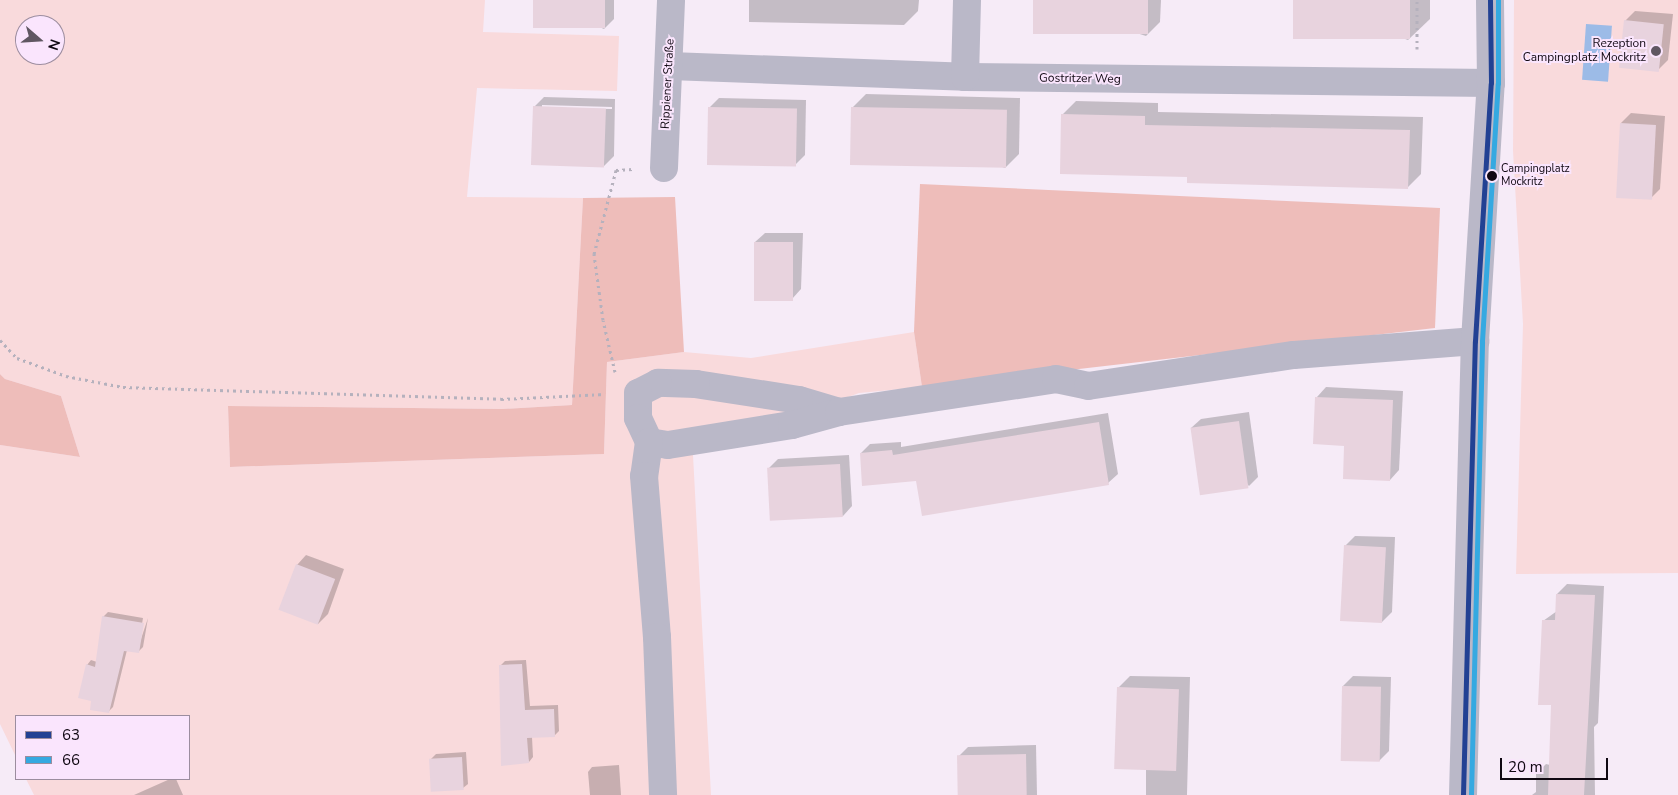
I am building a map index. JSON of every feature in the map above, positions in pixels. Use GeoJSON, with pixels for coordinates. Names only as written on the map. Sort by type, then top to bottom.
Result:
{"type":"FeatureCollection","features":[{"type":"Feature","properties":{"kind":"street","name":"Rippiener Straße"},"geometry":{"type":"LineString","coordinates":[[664,168],[670,66],[671,0]]}},
{"type":"Feature","properties":{"kind":"street"},"geometry":{"type":"LineString","coordinates":[[965,77],[967,0]]}},
{"type":"Feature","properties":{"kind":"street"},"geometry":{"type":"LineString","coordinates":[[1464,795],[1475,341],[1490,83],[1490,0]]}},
{"type":"Feature","properties":{"kind":"street","name":"Gostritzer Weg"},"geometry":{"type":"LineString","coordinates":[[670,66],[965,77],[1490,83]]}},
{"type":"Feature","properties":{"kind":"street"},"geometry":{"type":"LineString","coordinates":[[648,442],[668,445],[711,440],[792,425],[839,412],[1056,379],[1088,386],[1294,354],[1475,341]]}},
{"type":"Feature","properties":{"kind":"street"},"geometry":{"type":"LineString","coordinates":[[663,795],[657,636],[644,476],[648,442],[638,418],[638,393],[658,383],[696,384],[799,400],[839,412]]}},
{"type":"Feature","properties":{"kind":"path"},"geometry":{"type":"LineString","coordinates":[[1416,83],[1417,0]]}},
{"type":"Feature","properties":{"kind":"path"},"geometry":{"type":"LineString","coordinates":[[638,393],[615,371],[602,320],[594,254],[616,170],[664,168]]}},
{"type":"Feature","properties":{"kind":"path"},"geometry":{"type":"LineString","coordinates":[[0,340],[18,358],[66,376],[123,387],[501,399],[638,393]]}},
{"type":"Feature","properties":{"kind":"shaded area"},"geometry":{"type":"Polygon","coordinates":[[[0,0],[485,0],[483,32],[619,36],[617,91],[477,88],[467,197],[583,198],[572,405],[502,409],[228,406],[230,467],[604,454],[607,362],[684,352],[751,358],[914,332],[922,387],[859,393],[693,455],[711,795],[34,795],[26,780],[190,780],[190,715],[15,715],[15,755],[0,724],[0,445],[80,457],[61,396],[5,379],[0,374],[0,0]]]}},
{"type":"Feature","properties":{"kind":"shaded area","name":"Campingplatz Mockritz"},"geometry":{"type":"Polygon","coordinates":[[[1514,0],[1678,0],[1678,573],[1516,574],[1523,324],[1513,151],[1514,0]]]}},
{"type":"Feature","properties":{"kind":"shaded area"},"geometry":{"type":"Polygon","coordinates":[[[920,184],[1440,208],[1435,328],[922,387],[914,332],[920,184]]]}},
{"type":"Feature","properties":{"kind":"shaded area"},"geometry":{"type":"Polygon","coordinates":[[[675,197],[684,352],[607,362],[604,454],[230,467],[228,406],[502,409],[572,405],[583,198],[675,197]]]}},
{"type":"Feature","properties":{"kind":"shaded area"},"geometry":{"type":"Polygon","coordinates":[[[0,374],[5,379],[61,396],[80,457],[0,445],[0,374]]]}},
{"type":"Feature","properties":{"kind":"water"},"geometry":{"type":"Polygon","coordinates":[[[1586,24],[1612,26],[1608,82],[1582,80],[1586,24]]]}},
{"type":"Feature","properties":{"kind":"building"},"geometry":{"type":"Polygon","coordinates":[[[533,0],[605,0],[605,28],[533,28],[533,0]]]}},
{"type":"Feature","properties":{"kind":"building"},"geometry":{"type":"Polygon","coordinates":[[[1033,0],[1148,0],[1148,34],[1033,34],[1033,0]]]}},
{"type":"Feature","properties":{"kind":"building"},"geometry":{"type":"Polygon","coordinates":[[[1293,0],[1410,0],[1410,39],[1293,39],[1293,0]]]}},
{"type":"Feature","properties":{"kind":"building"},"geometry":{"type":"Polygon","coordinates":[[[1624,20],[1664,24],[1659,72],[1619,68],[1624,20]]]}},
{"type":"Feature","properties":{"kind":"building"},"geometry":{"type":"Polygon","coordinates":[[[533,106],[606,109],[604,168],[531,165],[533,106]]]}},
{"type":"Feature","properties":{"kind":"building"},"geometry":{"type":"Polygon","coordinates":[[[708,107],[797,109],[796,167],[707,165],[708,107]]]}},
{"type":"Feature","properties":{"kind":"building"},"geometry":{"type":"Polygon","coordinates":[[[851,107],[1007,110],[1006,168],[850,165],[851,107]]]}},
{"type":"Feature","properties":{"kind":"building"},"geometry":{"type":"Polygon","coordinates":[[[1061,114],[1145,116],[1145,125],[1410,130],[1408,189],[1187,183],[1187,177],[1060,174],[1061,114]]]}},
{"type":"Feature","properties":{"kind":"building"},"geometry":{"type":"Polygon","coordinates":[[[1620,123],[1656,125],[1652,200],[1616,198],[1620,123]]]}},
{"type":"Feature","properties":{"kind":"building"},"geometry":{"type":"Polygon","coordinates":[[[754,242],[793,242],[793,301],[754,301],[754,242]]]}},
{"type":"Feature","properties":{"kind":"building"},"geometry":{"type":"Polygon","coordinates":[[[1315,397],[1393,400],[1390,481],[1343,479],[1344,446],[1313,444],[1315,397]]]}},
{"type":"Feature","properties":{"kind":"building"},"geometry":{"type":"Polygon","coordinates":[[[1239,421],[1248,488],[1200,495],[1190,428],[1239,421]]]}},
{"type":"Feature","properties":{"kind":"building"},"geometry":{"type":"Polygon","coordinates":[[[1099,422],[1109,485],[922,516],[916,481],[862,486],[860,453],[892,450],[893,455],[1099,422]]]}},
{"type":"Feature","properties":{"kind":"building"},"geometry":{"type":"Polygon","coordinates":[[[840,464],[843,517],[770,521],[767,468],[840,464]]]}},
{"type":"Feature","properties":{"kind":"building"},"geometry":{"type":"Polygon","coordinates":[[[1344,545],[1386,547],[1382,623],[1340,621],[1344,545]]]}},
{"type":"Feature","properties":{"kind":"building"},"geometry":{"type":"Polygon","coordinates":[[[296,564],[335,579],[318,625],[278,610],[296,564]]]}},
{"type":"Feature","properties":{"kind":"building"},"geometry":{"type":"Polygon","coordinates":[[[1556,594],[1595,595],[1584,795],[1548,795],[1551,705],[1538,705],[1542,620],[1555,620],[1556,594]]]}},
{"type":"Feature","properties":{"kind":"building"},"geometry":{"type":"Polygon","coordinates":[[[102,616],[144,623],[139,653],[124,651],[109,713],[90,710],[91,701],[78,698],[86,664],[95,667],[102,616]]]}},
{"type":"Feature","properties":{"kind":"building"},"geometry":{"type":"Polygon","coordinates":[[[522,664],[525,710],[554,709],[555,737],[527,738],[529,763],[501,766],[499,665],[522,664]]]}},
{"type":"Feature","properties":{"kind":"building"},"geometry":{"type":"Polygon","coordinates":[[[1342,686],[1381,687],[1380,762],[1341,761],[1342,686]]]}},
{"type":"Feature","properties":{"kind":"building"},"geometry":{"type":"Polygon","coordinates":[[[1117,687],[1179,689],[1176,771],[1114,769],[1117,687]]]}},
{"type":"Feature","properties":{"kind":"building"},"geometry":{"type":"Polygon","coordinates":[[[1026,754],[1027,795],[958,795],[957,755],[1026,754]]]}},
{"type":"Feature","properties":{"kind":"building"},"geometry":{"type":"Polygon","coordinates":[[[462,757],[464,790],[431,792],[429,759],[462,757]]]}},
{"type":"Feature","properties":{"kind":"transit line","name":"63"},"geometry":{"type":"LineString","coordinates":[[1463,795],[1475,341],[1491,83],[1490,0]]}},
{"type":"Feature","properties":{"kind":"transit line","name":"66"},"geometry":{"type":"LineString","coordinates":[[1471,795],[1482,341],[1498,83],[1498,0]]}},
{"type":"Feature","properties":{"kind":"place","name":"Rezeption Campingplatz Mockritz"},"geometry":{"type":"Point","coordinates":[1656,51]}},
{"type":"Feature","properties":{"kind":"place","name":"Campingplatz Mockritz"},"geometry":{"type":"Point","coordinates":[1492,176]}}]}
